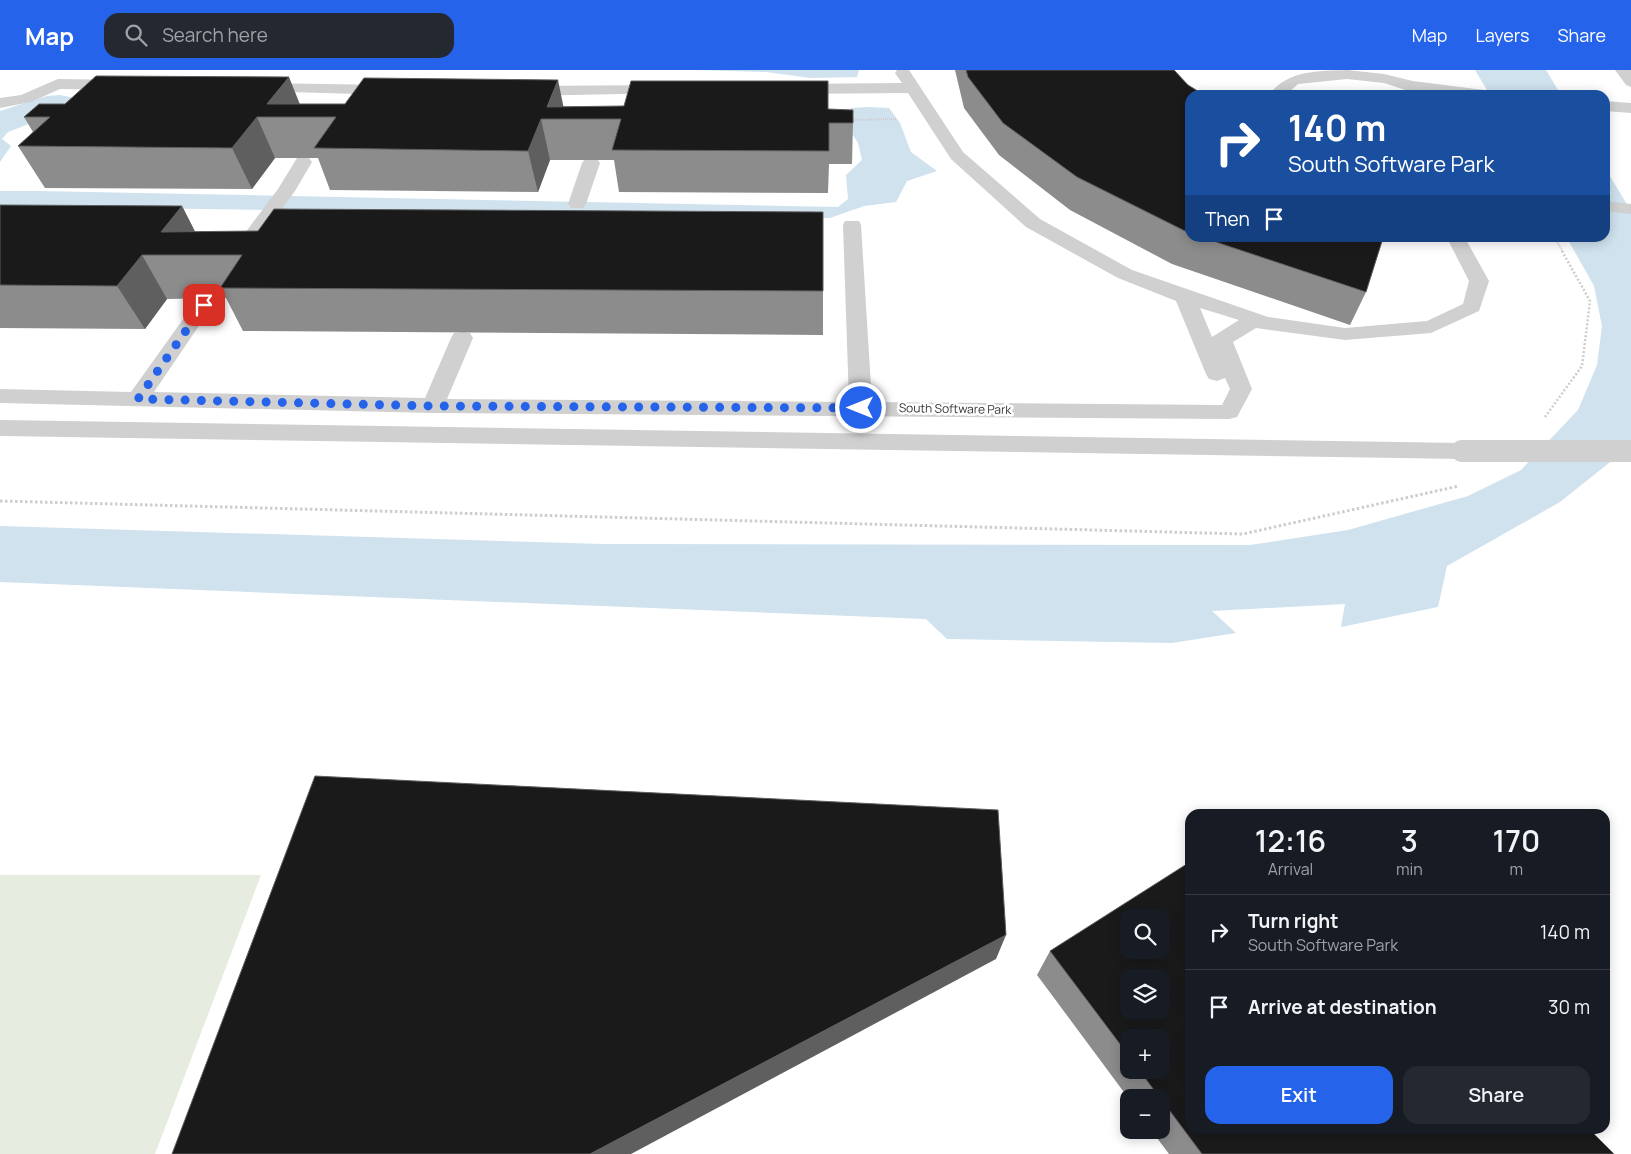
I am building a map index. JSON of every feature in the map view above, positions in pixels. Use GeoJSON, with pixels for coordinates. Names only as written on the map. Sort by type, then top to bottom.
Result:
{"type":"FeatureCollection","features":[{"type":"Feature","properties":{"kind":"street"},"geometry":{"type":"LineString","coordinates":[[900,70],[957,155],[1033,223],[1125,274],[1185,297],[1256,319],[1262,323],[1345,334],[1431,327],[1472,307],[1479,281],[1458,242]]}},
{"type":"Feature","properties":{"kind":"street"},"geometry":{"type":"LineString","coordinates":[[1389,70],[1425,90]]}},
{"type":"Feature","properties":{"kind":"street"},"geometry":{"type":"LineString","coordinates":[[1623,70],[1631,82]]}},
{"type":"Feature","properties":{"kind":"street"},"geometry":{"type":"LineString","coordinates":[[1282,90],[1293,80],[1320,72],[1370,73],[1416,85],[1447,90]]}},
{"type":"Feature","properties":{"kind":"street"},"geometry":{"type":"LineString","coordinates":[[345,104],[368,73]]}},
{"type":"Feature","properties":{"kind":"street"},"geometry":{"type":"LineString","coordinates":[[0,103],[25,99],[57,77],[137,86]]}},
{"type":"Feature","properties":{"kind":"street"},"geometry":{"type":"LineString","coordinates":[[237,88],[406,90]]}},
{"type":"Feature","properties":{"kind":"street"},"geometry":{"type":"LineString","coordinates":[[774,90],[912,88]]}},
{"type":"Feature","properties":{"kind":"street"},"geometry":{"type":"LineString","coordinates":[[506,90],[685,90]]}},
{"type":"Feature","properties":{"kind":"street"},"geometry":{"type":"LineString","coordinates":[[610,109],[616,91]]}},
{"type":"Feature","properties":{"kind":"street"},"geometry":{"type":"LineString","coordinates":[[1610,106],[1631,108]]}},
{"type":"Feature","properties":{"kind":"street"},"geometry":{"type":"LineString","coordinates":[[230,267],[286,191],[303,162]]}},
{"type":"Feature","properties":{"kind":"street"},"geometry":{"type":"LineString","coordinates":[[577,204],[591,163]]}},
{"type":"Feature","properties":{"kind":"street"},"geometry":{"type":"LineString","coordinates":[[1610,207],[1631,210]]}},
{"type":"Feature","properties":{"kind":"street"},"geometry":{"type":"LineString","coordinates":[[852,225],[861,408]]}},
{"type":"Feature","properties":{"kind":"street"},"geometry":{"type":"LineString","coordinates":[[1185,297],[1222,388],[1205,412]]}},
{"type":"Feature","properties":{"kind":"street"},"geometry":{"type":"LineString","coordinates":[[138,399],[204,305]]}},
{"type":"Feature","properties":{"kind":"street","name":"South Software Park"},"geometry":{"type":"LineString","coordinates":[[0,396],[433,406],[1229,412],[1241,389],[1221,340],[1256,319]]}},
{"type":"Feature","properties":{"kind":"street"},"geometry":{"type":"LineString","coordinates":[[433,406],[462,338]]}},
{"type":"Feature","properties":{"kind":"street"},"geometry":{"type":"LineString","coordinates":[[0,428],[1462,451],[1631,451]]}},
{"type":"Feature","properties":{"kind":"path"},"geometry":{"type":"LineString","coordinates":[[849,120],[901,119]]}},
{"type":"Feature","properties":{"kind":"path"},"geometry":{"type":"LineString","coordinates":[[1543,420],[1582,366],[1590,300],[1556,242]]}},
{"type":"Feature","properties":{"kind":"path"},"geometry":{"type":"LineString","coordinates":[[0,501],[1243,534],[1459,486],[1467,480]]}},
{"type":"Feature","properties":{"kind":"shaded area"},"geometry":{"type":"Polygon","coordinates":[[[0,875],[261,875],[155,1154],[0,1154],[0,875]]]}},
{"type":"Feature","properties":{"kind":"water"},"geometry":{"type":"Polygon","coordinates":[[[695,70],[859,70],[857,77],[811,78],[766,72],[695,70]]]}},
{"type":"Feature","properties":{"kind":"water"},"geometry":{"type":"Polygon","coordinates":[[[1475,70],[1546,70],[1558,90],[1487,90],[1475,70]]]}},
{"type":"Feature","properties":{"kind":"water"},"geometry":{"type":"Polygon","coordinates":[[[60,95],[75,98],[34,122],[8,132],[2,139],[11,146],[0,162],[0,111],[47,96],[60,95]]]}},
{"type":"Feature","properties":{"kind":"water"},"geometry":{"type":"Polygon","coordinates":[[[851,108],[889,108],[900,123],[911,152],[937,171],[907,181],[896,202],[864,206],[830,218],[0,206],[0,191],[37,191],[838,207],[848,199],[846,175],[862,160],[858,143],[851,132],[851,108]]]}},
{"type":"Feature","properties":{"kind":"water"},"geometry":{"type":"Polygon","coordinates":[[[1610,176],[1631,211],[1631,450],[1624,451],[1560,502],[1447,566],[1438,607],[1341,627],[1345,604],[1212,611],[1236,633],[1172,643],[947,639],[926,619],[0,582],[0,526],[603,544],[1250,545],[1348,530],[1468,496],[1521,470],[1578,410],[1597,365],[1602,326],[1594,286],[1569,242],[1610,242],[1610,176]]]}},
{"type":"Feature","properties":{"kind":"building"},"geometry":{"type":"Polygon","coordinates":[[[966,70],[1174,70],[1188,85],[1196,90],[1185,90],[1185,231],[1077,177],[1003,123],[968,77],[966,70]]]}},
{"type":"Feature","properties":{"kind":"building"},"geometry":{"type":"Polygon","coordinates":[[[96,76],[289,77],[267,104],[345,104],[364,78],[558,80],[547,107],[624,106],[631,81],[828,81],[828,109],[853,110],[853,123],[829,123],[829,151],[612,150],[621,119],[541,119],[528,151],[314,148],[336,117],[257,117],[232,148],[18,146],[50,117],[24,117],[39,104],[65,104],[96,76]]]}},
{"type":"Feature","properties":{"kind":"building"},"geometry":{"type":"Polygon","coordinates":[[[0,205],[182,206],[161,232],[258,231],[274,209],[823,212],[823,291],[220,288],[242,255],[142,255],[117,286],[0,285],[0,205]]]}},
{"type":"Feature","properties":{"kind":"building"},"geometry":{"type":"Polygon","coordinates":[[[1216,242],[1382,242],[1366,292],[1216,242]]]}},
{"type":"Feature","properties":{"kind":"building"},"geometry":{"type":"Polygon","coordinates":[[[315,776],[998,810],[1006,935],[590,1154],[172,1154],[315,776]]]}},
{"type":"Feature","properties":{"kind":"building"},"geometry":{"type":"Polygon","coordinates":[[[1185,865],[1185,1131],[1170,1111],[1170,1089],[1153,1089],[1146,1079],[1170,1079],[1170,1029],[1120,1029],[1120,1044],[1050,951],[1185,865]]]}},
{"type":"Feature","properties":{"kind":"building"},"geometry":{"type":"Polygon","coordinates":[[[1187,1134],[1594,1134],[1614,1154],[1202,1154],[1187,1134]]]}},
{"type":"Feature","properties":{"kind":"route"},"geometry":{"type":"LineString","coordinates":[[204,305],[138,399],[433,406],[861,408]]}}]}
